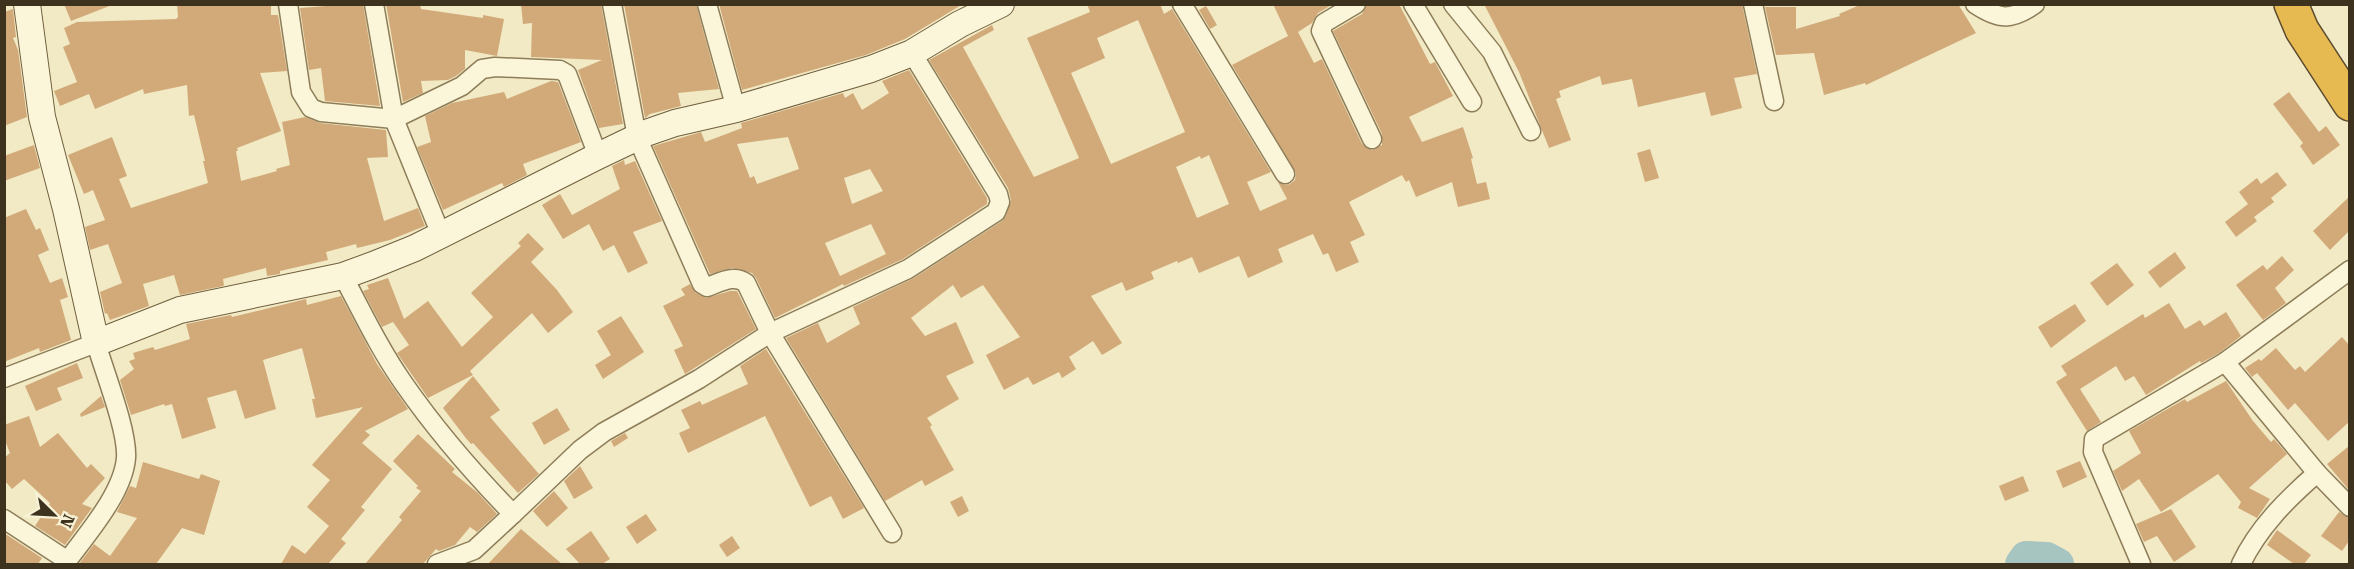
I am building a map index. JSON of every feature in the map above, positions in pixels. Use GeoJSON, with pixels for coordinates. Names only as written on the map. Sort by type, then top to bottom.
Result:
{"type":"FeatureCollection","features":[{"type":"Feature","properties":{"kind":"highway"},"geometry":{"type":"LineString","coordinates":[[2291,4],[2302,30],[2349,104]]}},
{"type":"Feature","properties":{"kind":"street"},"geometry":{"type":"LineString","coordinates":[[4,519],[66,562],[116,490],[126,459],[126,446],[96,343],[66,209],[42,117],[27,4]]}},
{"type":"Feature","properties":{"kind":"street"},"geometry":{"type":"LineString","coordinates":[[288,4],[301,92],[311,108],[328,114],[394,119],[441,98],[462,86],[482,69],[495,67],[560,70],[567,74],[597,156]]}},
{"type":"Feature","properties":{"kind":"street"},"geometry":{"type":"LineString","coordinates":[[374,4],[394,119],[441,235]]}},
{"type":"Feature","properties":{"kind":"street"},"geometry":{"type":"LineString","coordinates":[[612,4],[637,137],[702,284],[707,287],[732,278],[744,281],[748,286],[770,333],[892,533]]}},
{"type":"Feature","properties":{"kind":"street"},"geometry":{"type":"LineString","coordinates":[[707,4],[736,109]]}},
{"type":"Feature","properties":{"kind":"street"},"geometry":{"type":"LineString","coordinates":[[1182,4],[1285,174]]}},
{"type":"Feature","properties":{"kind":"street"},"geometry":{"type":"LineString","coordinates":[[1356,4],[1324,22],[1321,31],[1372,139]]}},
{"type":"Feature","properties":{"kind":"street"},"geometry":{"type":"LineString","coordinates":[[1413,4],[1472,102]]}},
{"type":"Feature","properties":{"kind":"street"},"geometry":{"type":"LineString","coordinates":[[1453,4],[1492,52],[1531,131]]}},
{"type":"Feature","properties":{"kind":"street"},"geometry":{"type":"LineString","coordinates":[[1753,4],[1774,101]]}},
{"type":"Feature","properties":{"kind":"street"},"geometry":{"type":"LineString","coordinates":[[1975,4],[1995,16],[2004,18],[2015,16],[2035,4]]}},
{"type":"Feature","properties":{"kind":"street"},"geometry":{"type":"LineString","coordinates":[[4,378],[180,310],[343,276],[415,248],[637,137],[675,123],[736,109],[842,78],[912,53],[987,8]]}},
{"type":"Feature","properties":{"kind":"street"},"geometry":{"type":"LineString","coordinates":[[437,564],[474,550],[580,450],[604,432],[699,379],[770,333],[908,269],[992,216],[999,207],[998,194],[912,53]]}},
{"type":"Feature","properties":{"kind":"street"},"geometry":{"type":"LineString","coordinates":[[2141,564],[2093,452],[2092,444],[2098,435],[2225,362],[2349,270]]}},
{"type":"Feature","properties":{"kind":"street"},"geometry":{"type":"LineString","coordinates":[[343,276],[380,346],[404,384],[464,460],[513,514]]}},
{"type":"Feature","properties":{"kind":"street"},"geometry":{"type":"LineString","coordinates":[[2225,362],[2317,473],[2346,499]]}},
{"type":"Feature","properties":{"kind":"street"},"geometry":{"type":"LineString","coordinates":[[2241,564],[2260,531],[2317,473]]}},
{"type":"Feature","properties":{"kind":"building"},"geometry":{"type":"Polygon","coordinates":[[[64,4],[111,4],[112,5],[71,21],[64,4]]]}},
{"type":"Feature","properties":{"kind":"building"},"geometry":{"type":"Polygon","coordinates":[[[177,4],[271,4],[271,15],[278,15],[287,71],[260,73],[281,131],[237,148],[241,181],[290,165],[282,122],[305,117],[320,123],[386,130],[388,157],[367,158],[384,221],[418,208],[425,226],[390,240],[357,248],[356,244],[326,252],[328,260],[280,271],[280,274],[267,276],[266,268],[223,279],[223,286],[180,295],[174,275],[143,284],[149,306],[110,320],[107,313],[105,314],[100,292],[122,283],[108,244],[90,250],[85,227],[105,220],[93,190],[84,194],[68,155],[112,137],[127,176],[119,179],[131,208],[208,183],[203,161],[205,161],[194,115],[189,116],[187,85],[144,94],[143,89],[95,109],[89,94],[60,106],[54,91],[77,82],[63,47],[70,44],[64,28],[77,22],[176,19],[178,17],[177,4]]]}},
{"type":"Feature","properties":{"kind":"building"},"geometry":{"type":"Polygon","coordinates":[[[363,4],[380,106],[325,101],[321,68],[309,70],[300,8],[363,4]]]}},
{"type":"Feature","properties":{"kind":"building"},"geometry":{"type":"Polygon","coordinates":[[[386,4],[420,4],[421,9],[504,19],[497,56],[465,50],[465,69],[448,80],[421,81],[423,93],[403,102],[386,4]]]}},
{"type":"Feature","properties":{"kind":"building"},"geometry":{"type":"Polygon","coordinates":[[[521,4],[601,4],[623,124],[599,128],[578,70],[602,60],[531,57],[532,23],[523,24],[521,4]]]}},
{"type":"Feature","properties":{"kind":"building"},"geometry":{"type":"Polygon","coordinates":[[[624,4],[696,4],[719,89],[678,93],[681,106],[650,114],[645,118],[624,4]]]}},
{"type":"Feature","properties":{"kind":"building"},"geometry":{"type":"Polygon","coordinates":[[[719,4],[963,4],[905,39],[866,55],[742,90],[719,4]]]}},
{"type":"Feature","properties":{"kind":"building"},"geometry":{"type":"Polygon","coordinates":[[[1087,4],[1160,4],[1164,14],[1172,9],[1271,172],[1247,182],[1260,211],[1287,199],[1278,182],[1285,185],[1290,184],[1295,180],[1296,173],[1232,65],[1288,36],[1273,4],[1333,4],[1318,13],[1312,23],[1298,32],[1314,63],[1322,59],[1362,144],[1372,150],[1382,145],[1382,134],[1333,31],[1362,14],[1367,4],[1399,4],[1430,64],[1435,62],[1453,96],[1409,117],[1422,142],[1463,127],[1473,158],[1471,159],[1477,184],[1486,182],[1490,199],[1458,207],[1452,182],[1416,197],[1409,180],[1406,182],[1402,175],[1349,202],[1365,235],[1350,242],[1359,262],[1336,272],[1328,253],[1323,255],[1313,234],[1278,249],[1283,262],[1248,278],[1239,256],[1199,273],[1192,257],[1151,272],[1154,279],[1126,291],[1122,282],[1091,296],[1122,343],[1102,355],[1093,341],[1069,357],[1076,369],[1062,378],[1059,372],[1033,385],[1028,377],[1004,390],[986,355],[1020,337],[983,285],[961,298],[953,285],[911,318],[925,336],[956,322],[974,363],[946,376],[959,399],[927,418],[954,470],[925,486],[922,480],[885,501],[786,338],[818,323],[827,343],[860,324],[853,307],[914,278],[1002,221],[1006,216],[1011,200],[1008,188],[929,60],[992,25],[994,30],[963,47],[1034,177],[1079,158],[1027,38],[1090,12],[1087,4]],[[1138,20],[1097,38],[1105,58],[1071,73],[1111,164],[1185,132],[1138,20]],[[1209,155],[1201,159],[1200,156],[1176,167],[1197,218],[1229,204],[1209,155]]]}},
{"type":"Feature","properties":{"kind":"building"},"geometry":{"type":"Polygon","coordinates":[[[1484,4],[1742,4],[1757,74],[1734,78],[1742,108],[1711,116],[1705,92],[1638,107],[1632,79],[1602,85],[1600,76],[1559,91],[1561,97],[1556,99],[1571,140],[1549,148],[1519,72],[1484,4]]]}},
{"type":"Feature","properties":{"kind":"building"},"geometry":{"type":"Polygon","coordinates":[[[1862,4],[1958,4],[1976,33],[1866,85],[1865,83],[1824,95],[1814,53],[1776,55],[1765,7],[1796,7],[1796,29],[1840,16],[1839,14],[1862,4]]]}},
{"type":"Feature","properties":{"kind":"building"},"geometry":{"type":"Polygon","coordinates":[[[1206,6],[1217,25],[1210,29],[1199,10],[1206,6]]]}},
{"type":"Feature","properties":{"kind":"building"},"geometry":{"type":"Polygon","coordinates":[[[13,9],[16,37],[13,38],[18,50],[27,117],[4,126],[4,12],[13,9]]]}},
{"type":"Feature","properties":{"kind":"building"},"geometry":{"type":"Polygon","coordinates":[[[909,70],[987,198],[987,204],[903,259],[844,286],[843,284],[775,318],[752,273],[732,268],[710,274],[653,146],[701,132],[705,142],[742,128],[741,123],[843,93],[845,98],[853,93],[862,110],[889,93],[882,81],[909,70]],[[788,137],[737,144],[750,178],[754,176],[757,184],[799,169],[788,137]],[[870,169],[844,178],[852,204],[883,191],[870,169]],[[871,224],[825,243],[840,276],[886,254],[871,224]]]}},
{"type":"Feature","properties":{"kind":"building"},"geometry":{"type":"Polygon","coordinates":[[[551,81],[558,82],[581,142],[523,164],[527,175],[504,187],[502,183],[443,210],[417,147],[431,142],[425,116],[452,103],[504,92],[507,99],[551,81]]]}},
{"type":"Feature","properties":{"kind":"building"},"geometry":{"type":"Polygon","coordinates":[[[2289,92],[2319,132],[2326,126],[2340,145],[2313,165],[2300,146],[2303,143],[2273,104],[2289,92]]]}},
{"type":"Feature","properties":{"kind":"building"},"geometry":{"type":"Polygon","coordinates":[[[34,145],[40,168],[4,181],[4,156],[34,145]]]}},
{"type":"Feature","properties":{"kind":"building"},"geometry":{"type":"Polygon","coordinates":[[[1650,149],[1659,178],[1645,182],[1637,153],[1650,149]]]}},
{"type":"Feature","properties":{"kind":"building"},"geometry":{"type":"Polygon","coordinates":[[[624,160],[625,165],[635,161],[662,221],[633,232],[648,263],[628,273],[614,245],[603,251],[589,224],[563,239],[542,205],[560,194],[572,215],[620,189],[612,166],[624,160]]]}},
{"type":"Feature","properties":{"kind":"building"},"geometry":{"type":"Polygon","coordinates":[[[2277,172],[2287,185],[2271,198],[2274,202],[2254,217],[2257,221],[2236,237],[2225,222],[2248,204],[2239,192],[2257,178],[2261,184],[2277,172]]]}},
{"type":"Feature","properties":{"kind":"building"},"geometry":{"type":"Polygon","coordinates":[[[2349,197],[2349,231],[2330,250],[2313,231],[2349,197]]]}},
{"type":"Feature","properties":{"kind":"building"},"geometry":{"type":"Polygon","coordinates":[[[26,209],[36,230],[40,228],[49,250],[38,255],[50,283],[62,278],[68,297],[60,300],[71,340],[40,352],[39,348],[4,362],[4,218],[26,209]]]}},
{"type":"Feature","properties":{"kind":"building"},"geometry":{"type":"Polygon","coordinates":[[[528,233],[544,249],[531,262],[557,290],[573,312],[548,333],[532,313],[470,371],[473,375],[428,398],[397,353],[409,345],[393,322],[382,327],[363,291],[369,289],[367,285],[388,278],[404,319],[428,301],[462,347],[493,317],[471,293],[521,246],[518,243],[528,233]]]}},
{"type":"Feature","properties":{"kind":"building"},"geometry":{"type":"Polygon","coordinates":[[[2175,252],[2186,268],[2160,288],[2148,272],[2175,252]]]}},
{"type":"Feature","properties":{"kind":"building"},"geometry":{"type":"Polygon","coordinates":[[[2282,256],[2294,270],[2275,288],[2286,303],[2263,320],[2236,285],[2263,265],[2267,270],[2282,256]]]}},
{"type":"Feature","properties":{"kind":"building"},"geometry":{"type":"Polygon","coordinates":[[[2117,263],[2134,285],[2107,306],[2090,283],[2117,263]]]}},
{"type":"Feature","properties":{"kind":"building"},"geometry":{"type":"Polygon","coordinates":[[[690,284],[696,293],[706,298],[737,291],[756,329],[685,374],[674,350],[683,346],[663,306],[685,295],[681,289],[690,284]]]}},
{"type":"Feature","properties":{"kind":"building"},"geometry":{"type":"Polygon","coordinates":[[[341,296],[377,364],[408,409],[365,431],[370,435],[362,443],[392,469],[361,507],[365,510],[341,539],[346,543],[328,564],[281,564],[292,545],[305,554],[329,526],[307,507],[330,480],[312,465],[363,407],[316,418],[312,399],[315,399],[302,348],[263,360],[276,409],[245,419],[236,390],[207,398],[216,428],[182,439],[172,404],[165,406],[164,404],[131,415],[120,380],[134,369],[129,361],[135,359],[133,353],[153,347],[155,350],[190,339],[186,324],[231,315],[232,317],[306,299],[307,305],[341,296]]]}},
{"type":"Feature","properties":{"kind":"building"},"geometry":{"type":"Polygon","coordinates":[[[2169,303],[2185,329],[2200,320],[2204,326],[2226,312],[2241,336],[2219,353],[2201,363],[2200,361],[2146,395],[2134,376],[2125,381],[2116,366],[2080,389],[2101,422],[2087,431],[2056,382],[2067,375],[2061,366],[2143,314],[2145,318],[2169,303]]]}},
{"type":"Feature","properties":{"kind":"building"},"geometry":{"type":"Polygon","coordinates":[[[2075,304],[2086,321],[2051,348],[2038,327],[2075,304]]]}},
{"type":"Feature","properties":{"kind":"building"},"geometry":{"type":"Polygon","coordinates":[[[621,316],[644,352],[603,379],[595,365],[611,355],[597,331],[621,316]]]}},
{"type":"Feature","properties":{"kind":"building"},"geometry":{"type":"Polygon","coordinates":[[[2342,337],[2349,345],[2349,422],[2328,441],[2295,403],[2288,410],[2257,373],[2252,377],[2245,368],[2259,359],[2261,361],[2276,348],[2295,370],[2300,366],[2305,372],[2342,337]]]}},
{"type":"Feature","properties":{"kind":"building"},"geometry":{"type":"Polygon","coordinates":[[[766,349],[864,508],[843,519],[831,496],[810,507],[765,416],[688,453],[679,433],[690,428],[681,410],[700,401],[702,405],[748,384],[740,366],[766,349]]]}},
{"type":"Feature","properties":{"kind":"building"},"geometry":{"type":"Polygon","coordinates":[[[77,363],[83,378],[57,388],[62,400],[36,411],[25,386],[77,363]]]}},
{"type":"Feature","properties":{"kind":"building"},"geometry":{"type":"Polygon","coordinates":[[[473,376],[500,410],[490,417],[539,474],[518,493],[473,443],[471,444],[443,408],[473,376]]]}},
{"type":"Feature","properties":{"kind":"building"},"geometry":{"type":"Polygon","coordinates":[[[2226,381],[2253,421],[2271,442],[2274,439],[2287,454],[2249,488],[2270,499],[2257,518],[2238,508],[2241,502],[2218,474],[2161,512],[2139,479],[2122,491],[2113,471],[2141,453],[2129,431],[2185,399],[2187,402],[2226,381]]]}},
{"type":"Feature","properties":{"kind":"building"},"geometry":{"type":"Polygon","coordinates":[[[101,396],[105,407],[81,417],[80,414],[101,396]]]}},
{"type":"Feature","properties":{"kind":"building"},"geometry":{"type":"Polygon","coordinates":[[[557,408],[570,430],[544,445],[532,423],[557,408]]]}},
{"type":"Feature","properties":{"kind":"building"},"geometry":{"type":"Polygon","coordinates":[[[29,416],[40,447],[58,433],[87,468],[91,464],[105,478],[82,504],[92,508],[65,545],[35,526],[50,503],[24,479],[12,489],[4,480],[4,458],[10,453],[4,438],[4,425],[29,416]]]}},
{"type":"Feature","properties":{"kind":"building"},"geometry":{"type":"Polygon","coordinates":[[[625,433],[628,438],[614,447],[611,441],[625,433]]]}},
{"type":"Feature","properties":{"kind":"building"},"geometry":{"type":"Polygon","coordinates":[[[418,434],[455,469],[452,472],[478,493],[497,514],[477,532],[470,527],[455,545],[439,551],[436,549],[423,564],[365,564],[402,520],[399,517],[421,491],[393,461],[418,434]]]}},
{"type":"Feature","properties":{"kind":"building"},"geometry":{"type":"Polygon","coordinates":[[[2349,446],[2349,490],[2327,464],[2349,446]]]}},
{"type":"Feature","properties":{"kind":"building"},"geometry":{"type":"Polygon","coordinates":[[[2080,461],[2087,477],[2063,488],[2056,471],[2080,461]]]}},
{"type":"Feature","properties":{"kind":"building"},"geometry":{"type":"Polygon","coordinates":[[[143,462],[199,479],[201,474],[220,481],[204,535],[182,528],[156,564],[79,564],[94,544],[110,556],[137,518],[117,512],[130,486],[136,488],[143,462]]]}},
{"type":"Feature","properties":{"kind":"building"},"geometry":{"type":"Polygon","coordinates":[[[580,466],[593,488],[574,499],[564,481],[580,466]]]}},
{"type":"Feature","properties":{"kind":"building"},"geometry":{"type":"Polygon","coordinates":[[[2023,476],[2029,491],[2005,501],[1999,486],[2023,476]]]}},
{"type":"Feature","properties":{"kind":"building"},"geometry":{"type":"Polygon","coordinates":[[[554,491],[568,508],[547,527],[533,511],[554,491]]]}},
{"type":"Feature","properties":{"kind":"building"},"geometry":{"type":"Polygon","coordinates":[[[962,496],[969,511],[958,517],[950,502],[962,496]]]}},
{"type":"Feature","properties":{"kind":"building"},"geometry":{"type":"Polygon","coordinates":[[[2171,509],[2196,547],[2174,562],[2157,536],[2144,542],[2136,524],[2171,509]]]}},
{"type":"Feature","properties":{"kind":"building"},"geometry":{"type":"Polygon","coordinates":[[[2339,512],[2349,518],[2349,541],[2342,551],[2321,536],[2339,512]]]}},
{"type":"Feature","properties":{"kind":"building"},"geometry":{"type":"Polygon","coordinates":[[[646,514],[657,530],[637,544],[626,527],[646,514]]]}},
{"type":"Feature","properties":{"kind":"building"},"geometry":{"type":"Polygon","coordinates":[[[521,529],[562,564],[488,564],[521,529]]]}},
{"type":"Feature","properties":{"kind":"building"},"geometry":{"type":"Polygon","coordinates":[[[2277,530],[2311,555],[2304,564],[2294,564],[2267,545],[2277,530]]]}},
{"type":"Feature","properties":{"kind":"building"},"geometry":{"type":"Polygon","coordinates":[[[591,531],[610,559],[602,564],[580,564],[566,549],[591,531]]]}},
{"type":"Feature","properties":{"kind":"building"},"geometry":{"type":"Polygon","coordinates":[[[4,533],[42,558],[38,564],[4,564],[4,533]]]}},
{"type":"Feature","properties":{"kind":"building"},"geometry":{"type":"Polygon","coordinates":[[[732,536],[740,548],[727,557],[719,545],[732,536]]]}},
{"type":"Feature","properties":{"kind":"waterway"},"geometry":{"type":"LineString","coordinates":[[2021,564],[2026,557],[2047,558],[2058,564]]}}]}
